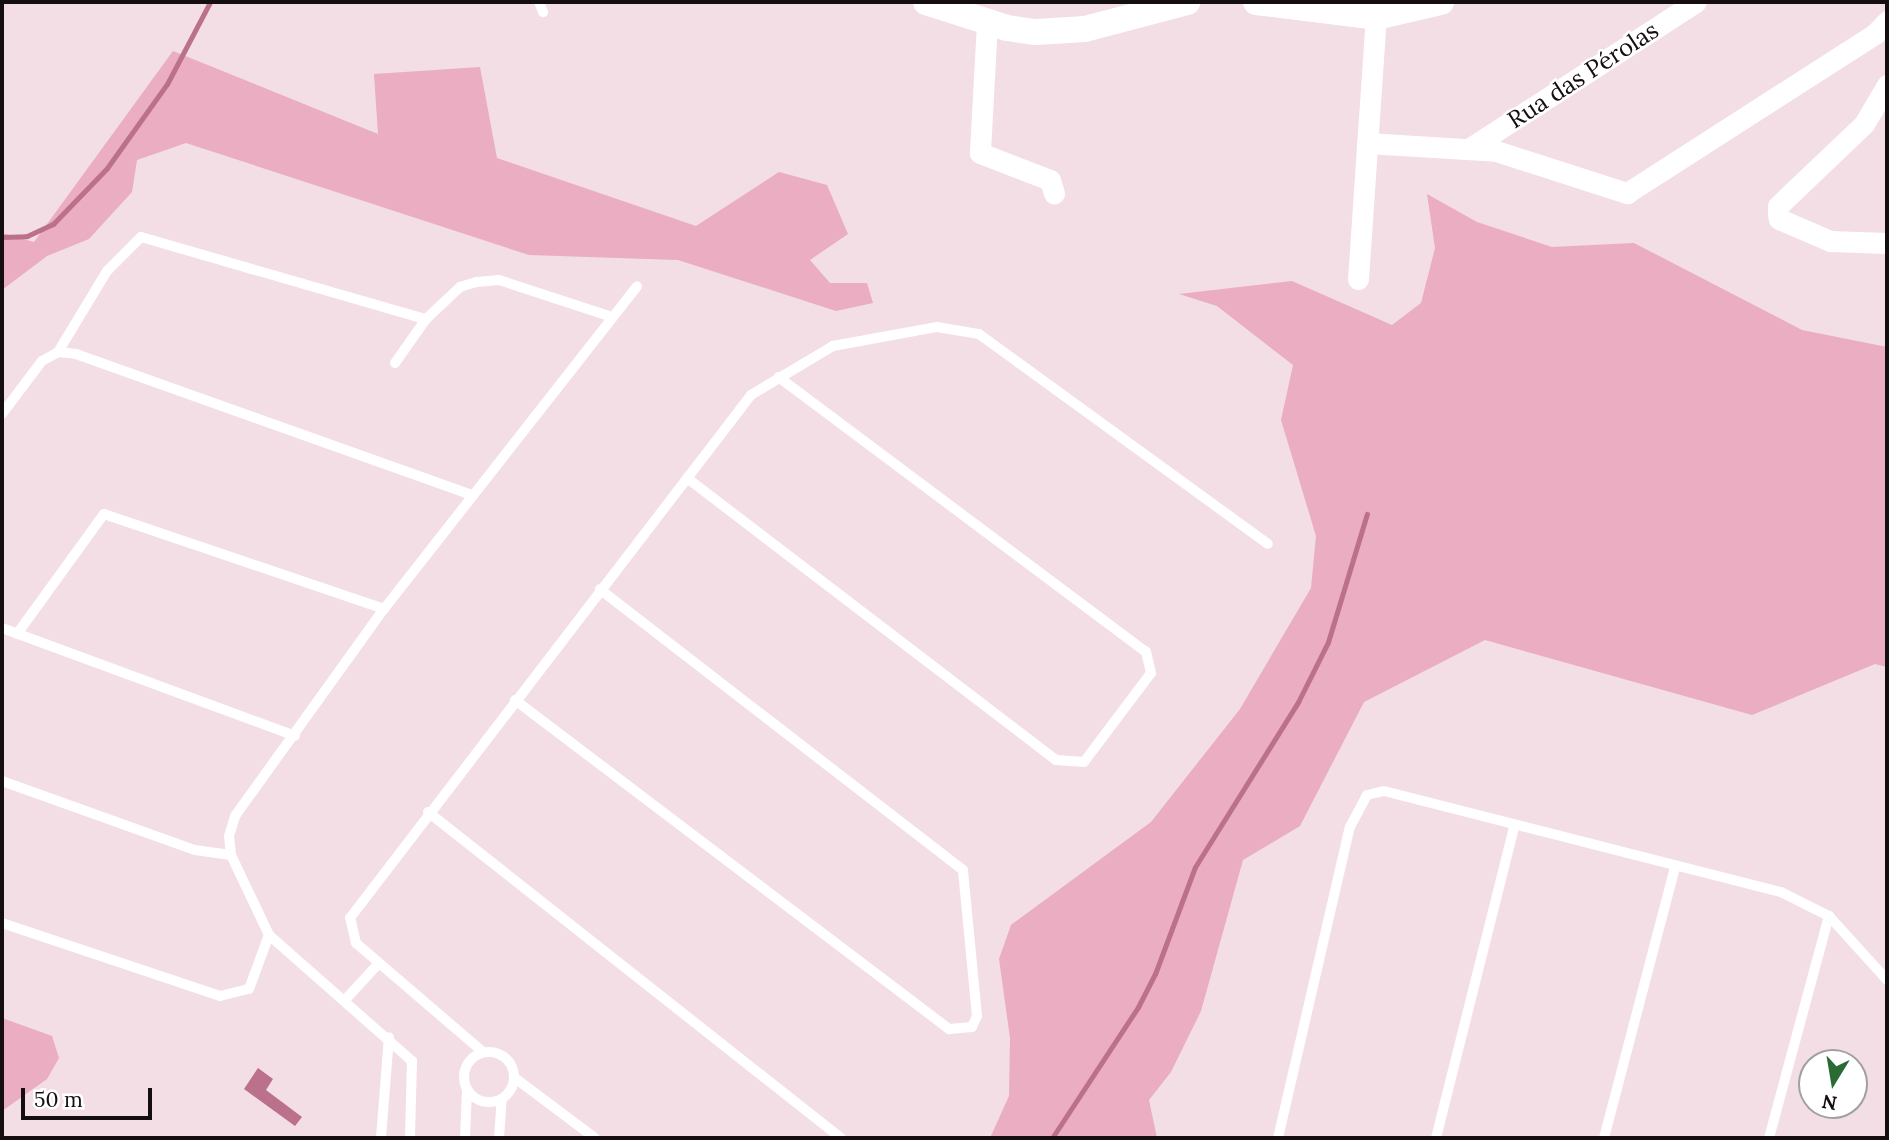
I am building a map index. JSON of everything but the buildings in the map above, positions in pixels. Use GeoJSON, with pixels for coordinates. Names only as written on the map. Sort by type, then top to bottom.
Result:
{"type":"FeatureCollection","features":[{"type":"Feature","properties":{"kind":"street"},"geometry":{"type":"LineString","coordinates":[[926,2],[1007,28],[1060,32],[1184,2]]}},
{"type":"Feature","properties":{"kind":"street"},"geometry":{"type":"LineString","coordinates":[[1256,2],[1376,18],[1441,2]]}},
{"type":"Feature","properties":{"kind":"street","name":"Rua das Pérolas"},"geometry":{"type":"LineString","coordinates":[[1470,148],[1696,2]]}},
{"type":"Feature","properties":{"kind":"street"},"geometry":{"type":"LineString","coordinates":[[1358,279],[1376,18]]}},
{"type":"Feature","properties":{"kind":"street"},"geometry":{"type":"LineString","coordinates":[[1367,143],[1470,148],[1522,159],[1627,193],[1875,34],[1887,21]]}},
{"type":"Feature","properties":{"kind":"street"},"geometry":{"type":"LineString","coordinates":[[987,22],[980,153],[1050,180],[1054,193]]}},
{"type":"Feature","properties":{"kind":"street"},"geometry":{"type":"LineString","coordinates":[[1887,85],[1864,124],[1778,206],[1777,214],[1779,219],[1830,242],[1887,243]]}},
{"type":"Feature","properties":{"kind":"lane"},"geometry":{"type":"LineString","coordinates":[[2,414],[42,361],[58,352],[107,271],[141,237],[426,319]]}},
{"type":"Feature","properties":{"kind":"lane"},"geometry":{"type":"LineString","coordinates":[[395,363],[426,319],[460,287],[499,280],[612,317]]}},
{"type":"Feature","properties":{"kind":"lane"},"geometry":{"type":"LineString","coordinates":[[410,1138],[412,1061],[389,1037],[269,935],[232,855],[229,836],[235,816],[384,609],[637,286]]}},
{"type":"Feature","properties":{"kind":"lane"},"geometry":{"type":"LineString","coordinates":[[595,1138],[515,1078],[505,1056],[483,1052],[356,943],[350,918],[428,812],[751,395],[833,346],[937,327],[979,334],[1268,544]]}},
{"type":"Feature","properties":{"kind":"lane"},"geometry":{"type":"LineString","coordinates":[[58,352],[76,354],[473,495]]}},
{"type":"Feature","properties":{"kind":"lane"},"geometry":{"type":"LineString","coordinates":[[687,478],[1056,760],[1084,762],[1151,673],[1146,652],[779,377]]}},
{"type":"Feature","properties":{"kind":"lane"},"geometry":{"type":"LineString","coordinates":[[18,634],[104,514],[384,609]]}},
{"type":"Feature","properties":{"kind":"lane"},"geometry":{"type":"LineString","coordinates":[[515,700],[949,1029],[972,1027],[977,1016],[963,870],[600,589]]}},
{"type":"Feature","properties":{"kind":"lane"},"geometry":{"type":"LineString","coordinates":[[2,628],[295,736]]}},
{"type":"Feature","properties":{"kind":"lane"},"geometry":{"type":"LineString","coordinates":[[2,780],[195,850],[232,855]]}},
{"type":"Feature","properties":{"kind":"lane"},"geometry":{"type":"LineString","coordinates":[[1278,1138],[1350,827],[1367,795],[1384,791],[1675,868],[1781,892],[1829,916],[1887,980]]}},
{"type":"Feature","properties":{"kind":"lane"},"geometry":{"type":"LineString","coordinates":[[428,812],[841,1138]]}},
{"type":"Feature","properties":{"kind":"lane"},"geometry":{"type":"LineString","coordinates":[[1436,1138],[1514,827]]}},
{"type":"Feature","properties":{"kind":"lane"},"geometry":{"type":"LineString","coordinates":[[1604,1138],[1675,868]]}},
{"type":"Feature","properties":{"kind":"lane"},"geometry":{"type":"LineString","coordinates":[[1769,1138],[1829,916]]}},
{"type":"Feature","properties":{"kind":"lane"},"geometry":{"type":"LineString","coordinates":[[2,923],[220,996],[249,989],[269,935]]}},
{"type":"Feature","properties":{"kind":"lane"},"geometry":{"type":"LineString","coordinates":[[345,1000],[379,963]]}},
{"type":"Feature","properties":{"kind":"lane"},"geometry":{"type":"LineString","coordinates":[[381,1138],[389,1037]]}},
{"type":"Feature","properties":{"kind":"lane"},"geometry":{"type":"LineString","coordinates":[[465,1138],[466,1066],[483,1052]]}},
{"type":"Feature","properties":{"kind":"lane"},"geometry":{"type":"LineString","coordinates":[[499,1138],[502,1099],[515,1078]]}},
{"type":"Feature","properties":{"kind":"lane"},"geometry":{"type":"LineString","coordinates":[[467,1090],[486,1102],[502,1099]]}},
{"type":"Feature","properties":{"kind":"shaded area"},"geometry":{"type":"Polygon","coordinates":[[[173,51],[378,134],[374,74],[480,67],[497,158],[696,226],[779,172],[827,185],[848,234],[810,260],[830,283],[867,283],[873,303],[836,311],[678,260],[529,255],[186,143],[137,160],[132,192],[89,239],[47,256],[2,290],[2,233],[34,242],[173,51]]]}},
{"type":"Feature","properties":{"kind":"shaded area"},"geometry":{"type":"Polygon","coordinates":[[[1427,194],[1477,222],[1552,247],[1634,243],[1802,330],[1887,347],[1887,667],[1875,664],[1752,715],[1485,640],[1364,702],[1300,826],[1243,860],[1201,1011],[1171,1072],[1149,1100],[1157,1138],[990,1138],[1009,1096],[1010,1038],[999,959],[1011,925],[1151,822],[1240,709],[1311,588],[1316,536],[1281,420],[1293,365],[1217,306],[1179,294],[1292,281],[1392,325],[1421,303],[1435,248],[1427,194]]]}},
{"type":"Feature","properties":{"kind":"shaded area"},"geometry":{"type":"Polygon","coordinates":[[[2,1018],[52,1036],[59,1058],[47,1079],[2,1111],[2,1018]]]}},
{"type":"Feature","properties":{"kind":"shaded area"},"geometry":{"type":"Polygon","coordinates":[[[258,1068],[273,1079],[266,1090],[302,1117],[295,1126],[244,1089],[258,1068]]]}},
{"type":"Feature","properties":{"kind":"waterway"},"geometry":{"type":"LineString","coordinates":[[2,237],[27,236],[53,224],[107,168],[167,84],[210,2]]}},
{"type":"Feature","properties":{"kind":"waterway"},"geometry":{"type":"LineString","coordinates":[[1052,1138],[1138,1007],[1155,974],[1195,867],[1298,702],[1328,642],[1367,514]]}}]}
